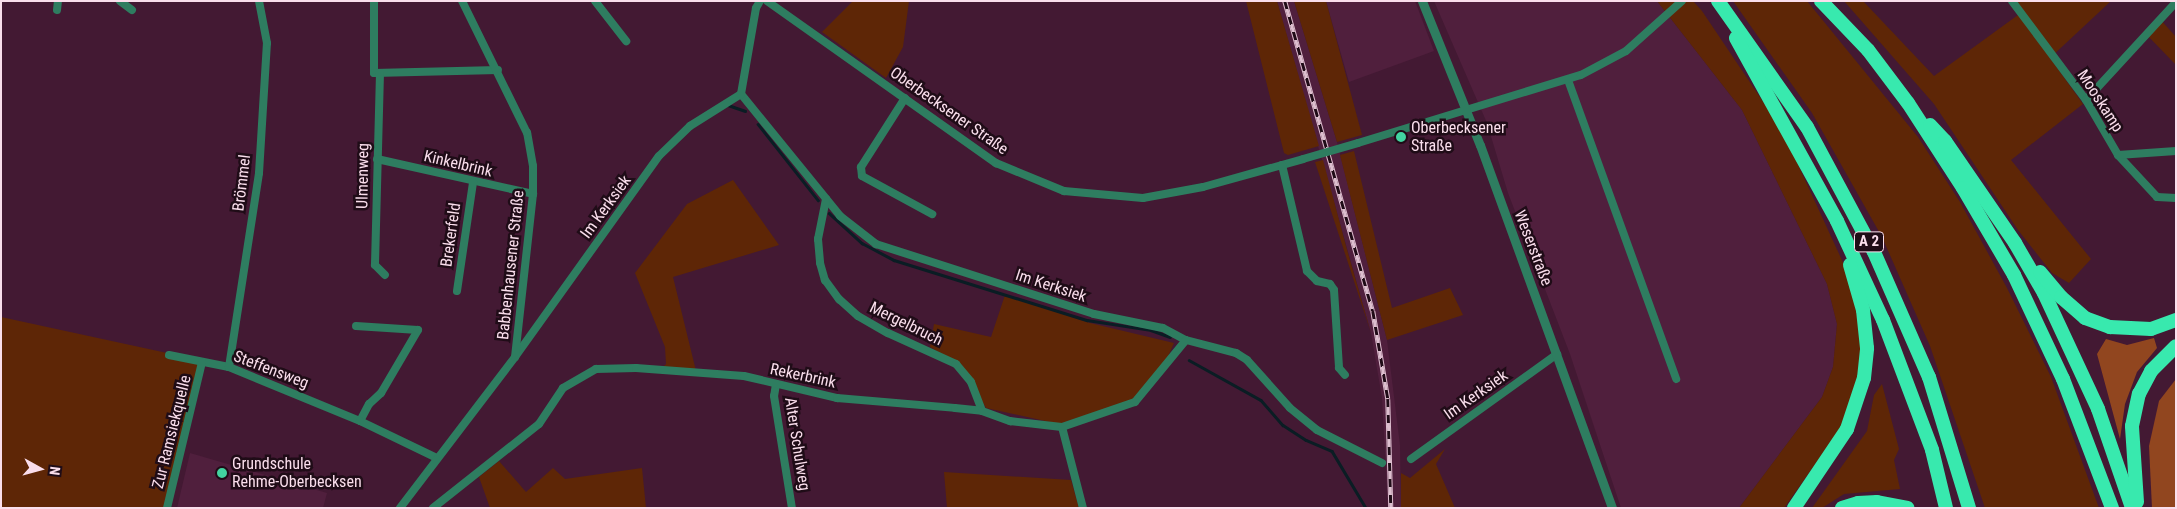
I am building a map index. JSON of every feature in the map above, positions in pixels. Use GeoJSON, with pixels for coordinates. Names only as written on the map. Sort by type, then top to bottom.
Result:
{"type":"FeatureCollection","features":[{"type":"Feature","properties":{"kind":"highway"},"geometry":{"type":"LineString","coordinates":[[1821,1],[1868,50],[1908,104],[1963,188],[2018,284],[2063,379],[2112,508]]}},
{"type":"Feature","properties":{"kind":"highway"},"geometry":{"type":"LineString","coordinates":[[1718,2],[1837,221],[1908,380],[1932,450],[1946,508]]}},
{"type":"Feature","properties":{"kind":"highway","name":"A 2"},"geometry":{"type":"LineString","coordinates":[[1718,2],[1807,127],[1874,252],[1929,377],[1969,508]]}},
{"type":"Feature","properties":{"kind":"highway"},"geometry":{"type":"LineString","coordinates":[[1908,104],[1945,142],[2015,242],[2061,297],[2085,318],[2110,327],[2130,330],[2151,329],[2176,320]]}},
{"type":"Feature","properties":{"kind":"highway"},"geometry":{"type":"LineString","coordinates":[[1794,508],[1847,429],[1864,378],[1867,348],[1863,310],[1837,221]]}},
{"type":"Feature","properties":{"kind":"highway"},"geometry":{"type":"LineString","coordinates":[[2015,242],[2071,345],[2098,409],[2132,508]]}},
{"type":"Feature","properties":{"kind":"highway"},"geometry":{"type":"LineString","coordinates":[[2138,508],[2132,426],[2139,394],[2151,371],[2176,346]]}},
{"type":"Feature","properties":{"kind":"highway"},"geometry":{"type":"LineString","coordinates":[[1842,508],[1858,502],[1877,502],[1907,508]]}},
{"type":"Feature","properties":{"kind":"street"},"geometry":{"type":"LineString","coordinates":[[120,1],[132,10]]}},
{"type":"Feature","properties":{"kind":"street","name":"Brömmel"},"geometry":{"type":"LineString","coordinates":[[229,367],[258,173],[267,43],[259,1]]}},
{"type":"Feature","properties":{"kind":"street","name":"Ulmenweg"},"geometry":{"type":"LineString","coordinates":[[374,1],[374,73],[380,73],[375,265],[385,275]]}},
{"type":"Feature","properties":{"kind":"street","name":"Babbenhausener Straße"},"geometry":{"type":"LineString","coordinates":[[400,508],[515,357],[533,194],[533,166],[527,133],[498,70],[462,1]]}},
{"type":"Feature","properties":{"kind":"street"},"geometry":{"type":"LineString","coordinates":[[595,1],[626,41]]}},
{"type":"Feature","properties":{"kind":"street"},"geometry":{"type":"LineString","coordinates":[[741,94],[756,8],[760,1]]}},
{"type":"Feature","properties":{"kind":"street","name":"Oberbecksener Straße"},"geometry":{"type":"LineString","coordinates":[[767,1],[996,163],[1064,191],[1143,198],[1203,187],[1568,80],[1626,51],[1682,1]]}},
{"type":"Feature","properties":{"kind":"street","name":"Weserstraße"},"geometry":{"type":"LineString","coordinates":[[1422,1],[1466,111],[1557,354],[1612,508]]}},
{"type":"Feature","properties":{"kind":"street","name":"Mooskamp"},"geometry":{"type":"LineString","coordinates":[[2012,1],[2086,100],[2118,155],[2157,197],[2176,198]]}},
{"type":"Feature","properties":{"kind":"street"},"geometry":{"type":"LineString","coordinates":[[2086,100],[2176,2]]}},
{"type":"Feature","properties":{"kind":"street"},"geometry":{"type":"LineString","coordinates":[[380,73],[498,70]]}},
{"type":"Feature","properties":{"kind":"street"},"geometry":{"type":"LineString","coordinates":[[1568,80],[1676,379]]}},
{"type":"Feature","properties":{"kind":"street","name":"Im Kerksiek"},"geometry":{"type":"LineString","coordinates":[[515,357],[659,156],[690,126],[741,94],[826,199],[859,232],[900,253],[1094,314],[1163,328],[1186,340],[1236,353],[1247,360],[1290,408],[1317,430],[1382,463]]}},
{"type":"Feature","properties":{"kind":"street"},"geometry":{"type":"LineString","coordinates":[[905,98],[861,167],[862,176],[932,214]]}},
{"type":"Feature","properties":{"kind":"street"},"geometry":{"type":"LineString","coordinates":[[2118,155],[2176,151]]}},
{"type":"Feature","properties":{"kind":"street","name":"Kinkelbrink"},"geometry":{"type":"LineString","coordinates":[[377,159],[533,194]]}},
{"type":"Feature","properties":{"kind":"street"},"geometry":{"type":"LineString","coordinates":[[1282,165],[1307,271],[1317,281],[1330,284],[1334,290],[1339,368],[1345,375]]}},
{"type":"Feature","properties":{"kind":"street","name":"Brekerfeld"},"geometry":{"type":"LineString","coordinates":[[457,291],[473,182]]}},
{"type":"Feature","properties":{"kind":"street","name":"Mergelbruch"},"geometry":{"type":"LineString","coordinates":[[826,199],[818,239],[820,263],[825,280],[839,299],[858,316],[888,333],[956,364],[970,382],[982,411]]}},
{"type":"Feature","properties":{"kind":"street"},"geometry":{"type":"LineString","coordinates":[[356,326],[418,330],[381,392],[369,404],[360,421]]}},
{"type":"Feature","properties":{"kind":"street","name":"Rekerbrink"},"geometry":{"type":"LineString","coordinates":[[433,508],[539,424],[563,388],[596,369],[710,372],[837,398],[982,411],[1010,421],[1062,427],[1135,402],[1186,340]]}},
{"type":"Feature","properties":{"kind":"street","name":"Im Kerksiek"},"geometry":{"type":"LineString","coordinates":[[1411,459],[1557,354]]}},
{"type":"Feature","properties":{"kind":"street","name":"Steffensweg"},"geometry":{"type":"LineString","coordinates":[[169,355],[229,367],[360,421],[438,458]]}},
{"type":"Feature","properties":{"kind":"street","name":"Zur Ramsiekquelle"},"geometry":{"type":"LineString","coordinates":[[167,508],[202,362]]}},
{"type":"Feature","properties":{"kind":"street","name":"Alter Schulweg"},"geometry":{"type":"LineString","coordinates":[[776,384],[774,396],[792,508]]}},
{"type":"Feature","properties":{"kind":"street"},"geometry":{"type":"LineString","coordinates":[[1062,427],[1083,508]]}},
{"type":"Feature","properties":{"kind":"shaded area"},"geometry":{"type":"Polygon","coordinates":[[[853,1],[909,1],[903,47],[886,78],[822,32],[853,1]]]}},
{"type":"Feature","properties":{"kind":"shaded area"},"geometry":{"type":"Polygon","coordinates":[[[1246,1],[1277,1],[1319,146],[1288,155],[1284,153],[1246,1]]]}},
{"type":"Feature","properties":{"kind":"shaded area"},"geometry":{"type":"Polygon","coordinates":[[[1277,1],[1294,1],[1337,142],[1387,340],[1400,445],[1401,508],[1388,508],[1382,398],[1371,333],[1277,1]]]}},
{"type":"Feature","properties":{"kind":"shaded area"},"geometry":{"type":"Polygon","coordinates":[[[1294,1],[1326,1],[1362,135],[1337,142],[1294,1]]]}},
{"type":"Feature","properties":{"kind":"shaded area"},"geometry":{"type":"Polygon","coordinates":[[[1326,1],[1415,1],[1434,51],[1349,82],[1326,1]]]}},
{"type":"Feature","properties":{"kind":"shaded area"},"geometry":{"type":"Polygon","coordinates":[[[1434,1],[1657,1],[1742,110],[1827,284],[1837,324],[1833,367],[1822,397],[1739,508],[1621,508],[1570,354],[1508,193],[1487,123],[1434,1]]]}},
{"type":"Feature","properties":{"kind":"shaded area"},"geometry":{"type":"Polygon","coordinates":[[[1657,1],[1693,1],[1702,11],[1782,130],[1852,282],[1862,334],[1858,374],[1845,422],[1784,508],[1739,508],[1822,397],[1833,367],[1837,324],[1827,284],[1742,110],[1657,1]]]}},
{"type":"Feature","properties":{"kind":"shaded area"},"geometry":{"type":"Polygon","coordinates":[[[1733,1],[1807,1],[1918,137],[1960,202],[2007,288],[2051,377],[2099,508],[1985,508],[1930,346],[1882,237],[1812,113],[1733,1]]]}},
{"type":"Feature","properties":{"kind":"shaded area"},"geometry":{"type":"Polygon","coordinates":[[[1844,1],[1863,1],[1934,76],[2018,15],[2008,1],[2111,1],[2050,58],[2083,104],[2011,160],[2091,259],[2069,283],[2052,273],[2018,230],[1934,104],[1844,1]]]}},
{"type":"Feature","properties":{"kind":"shaded area"},"geometry":{"type":"Polygon","coordinates":[[[2160,19],[2176,37],[2176,65],[2145,33],[2160,19]]]}},
{"type":"Feature","properties":{"kind":"shaded area"},"geometry":{"type":"Polygon","coordinates":[[[1354,151],[1392,308],[1450,288],[1463,315],[1387,340],[1340,155],[1354,151]]]}},
{"type":"Feature","properties":{"kind":"shaded area"},"geometry":{"type":"Polygon","coordinates":[[[1323,160],[1346,246],[1371,333],[1315,162],[1323,160]]]}},
{"type":"Feature","properties":{"kind":"shaded area"},"geometry":{"type":"Polygon","coordinates":[[[733,180],[779,245],[673,277],[697,375],[659,371],[666,364],[665,347],[635,273],[687,204],[733,180]]]}},
{"type":"Feature","properties":{"kind":"shaded area"},"geometry":{"type":"Polygon","coordinates":[[[1005,295],[1090,323],[1174,343],[1161,372],[1133,400],[1059,424],[986,408],[962,365],[930,347],[934,324],[991,337],[1005,295]]]}},
{"type":"Feature","properties":{"kind":"shaded area"},"geometry":{"type":"Polygon","coordinates":[[[1,317],[204,361],[170,508],[1,508],[1,317]]]}},
{"type":"Feature","properties":{"kind":"shaded area"},"geometry":{"type":"Polygon","coordinates":[[[2154,338],[2157,348],[2137,372],[2125,404],[2120,439],[2097,354],[2106,339],[2127,345],[2154,338]]]}},
{"type":"Feature","properties":{"kind":"shaded area"},"geometry":{"type":"Polygon","coordinates":[[[2176,379],[2176,508],[2152,508],[2149,446],[2159,401],[2176,379]]]}},
{"type":"Feature","properties":{"kind":"shaded area"},"geometry":{"type":"Polygon","coordinates":[[[1882,384],[1899,449],[1894,460],[1900,489],[1844,494],[1822,508],[1812,508],[1867,431],[1874,395],[1882,384]]]}},
{"type":"Feature","properties":{"kind":"shaded area"},"geometry":{"type":"Polygon","coordinates":[[[1445,449],[1436,464],[1455,508],[1401,508],[1401,473],[1410,478],[1445,449]]]}},
{"type":"Feature","properties":{"kind":"shaded area","name":"Grundschule Rehme-Oberbecksen"},"geometry":{"type":"Polygon","coordinates":[[[190,453],[327,493],[323,508],[177,508],[190,453]]]}},
{"type":"Feature","properties":{"kind":"shaded area"},"geometry":{"type":"Polygon","coordinates":[[[499,461],[526,492],[553,468],[565,479],[642,468],[646,508],[490,508],[479,477],[499,461]]]}},
{"type":"Feature","properties":{"kind":"shaded area"},"geometry":{"type":"Polygon","coordinates":[[[944,472],[1071,480],[1079,508],[947,508],[944,472]]]}},
{"type":"Feature","properties":{"kind":"waterway"},"geometry":{"type":"LineString","coordinates":[[728,105],[745,111]]}},
{"type":"Feature","properties":{"kind":"waterway"},"geometry":{"type":"LineString","coordinates":[[758,124],[818,200]]}},
{"type":"Feature","properties":{"kind":"waterway"},"geometry":{"type":"LineString","coordinates":[[829,213],[862,243],[894,260],[1087,320],[1151,330],[1170,337]]}},
{"type":"Feature","properties":{"kind":"waterway"},"geometry":{"type":"LineString","coordinates":[[1189,360],[1261,400],[1283,425],[1306,440],[1332,451],[1366,508]]}},
{"type":"Feature","properties":{"kind":"railway"},"geometry":{"type":"LineString","coordinates":[[1285,1],[1373,311],[1388,399],[1391,508]]}},
{"type":"Feature","properties":{"kind":"place","name":"Oberbecksener Straße"},"geometry":{"type":"Point","coordinates":[1401,137]}},
{"type":"Feature","properties":{"kind":"place","name":"Grundschule Rehme-Oberbecksen"},"geometry":{"type":"Point","coordinates":[222,473]}}]}
